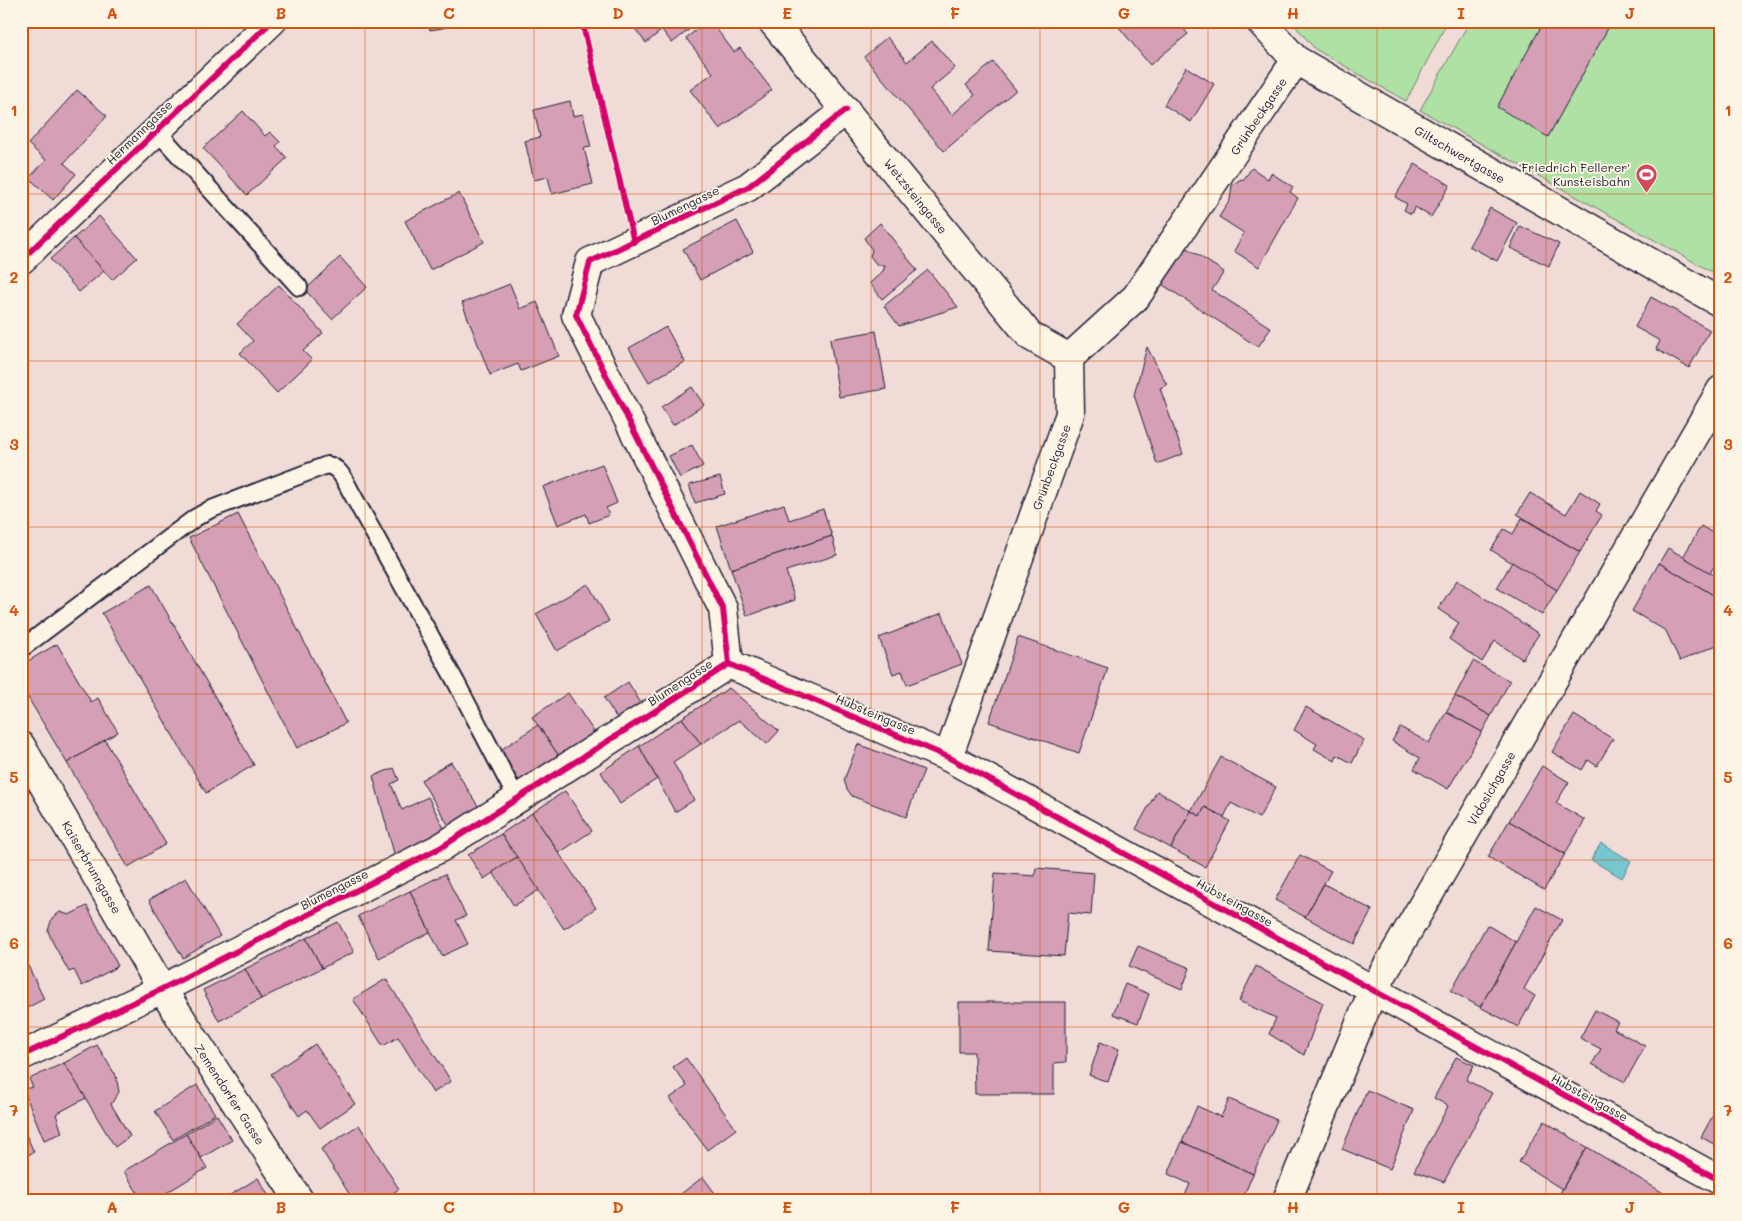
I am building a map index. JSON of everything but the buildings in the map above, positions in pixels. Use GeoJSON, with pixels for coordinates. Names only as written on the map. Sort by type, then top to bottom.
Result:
{"type":"FeatureCollection","features":[{"type":"Feature","properties":{"kind":"street","name":"Hermanngasse"},"geometry":{"type":"LineString","coordinates":[[21,260],[272,21]]}},
{"type":"Feature","properties":{"kind":"street","name":"Wetzsteingasse"},"geometry":{"type":"LineString","coordinates":[[772,21],[1030,336],[1070,358]]}},
{"type":"Feature","properties":{"kind":"street","name":"Giltschwertgasse"},"geometry":{"type":"LineString","coordinates":[[1260,21],[1296,60],[1721,304]]}},
{"type":"Feature","properties":{"kind":"street","name":"Grünbeckgasse"},"geometry":{"type":"LineString","coordinates":[[948,757],[1070,414],[1070,358],[1136,296],[1296,60]]}},
{"type":"Feature","properties":{"kind":"street","name":"Blumengasse"},"geometry":{"type":"LineString","coordinates":[[21,1056],[162,989],[440,848],[729,664],[723,609],[576,315],[590,262],[748,187],[846,110]]}},
{"type":"Feature","properties":{"kind":"street","name":"Vidosichgasse"},"geometry":{"type":"LineString","coordinates":[[1287,1200],[1373,991],[1721,390]]}},
{"type":"Feature","properties":{"kind":"street","name":"Hubsteingasse"},"geometry":{"type":"LineString","coordinates":[[729,664],[948,757],[1721,1181]]}},
{"type":"Feature","properties":{"kind":"street","name":"Kaiserbrunngasse"},"geometry":{"type":"LineString","coordinates":[[21,746],[162,989]]}},
{"type":"Feature","properties":{"kind":"street","name":"Zemendorfer Gasse"},"geometry":{"type":"LineString","coordinates":[[162,989],[299,1200]]}},
{"type":"Feature","properties":{"kind":"lane"},"geometry":{"type":"LineString","coordinates":[[157,130],[299,287]]}},
{"type":"Feature","properties":{"kind":"lane"},"geometry":{"type":"LineString","coordinates":[[21,649],[202,514],[219,505],[327,465],[332,466],[340,472],[456,682],[517,799]]}},
{"type":"Feature","properties":{"kind":"green space"},"geometry":{"type":"Polygon","coordinates":[[[1291,21],[1448,21],[1406,101],[1315,49],[1291,21]]]}},
{"type":"Feature","properties":{"kind":"green space","name":"'Friedrich Fellerer' Kunsteisbahn"},"geometry":{"type":"Polygon","coordinates":[[[1470,21],[1721,21],[1721,277],[1420,110],[1470,21]]]}},
{"type":"Feature","properties":{"kind":"water"},"geometry":{"type":"Polygon","coordinates":[[[1601,843],[1631,861],[1622,878],[1591,860],[1601,843]]]}},
{"type":"Feature","properties":{"kind":"cycle path"},"geometry":{"type":"LineString","coordinates":[[21,260],[272,21]]}},
{"type":"Feature","properties":{"kind":"cycle path"},"geometry":{"type":"LineString","coordinates":[[582,21],[634,242]]}},
{"type":"Feature","properties":{"kind":"cycle path"},"geometry":{"type":"LineString","coordinates":[[21,1056],[162,989],[440,848],[729,664],[723,609],[576,315],[590,262],[748,187],[846,110]]}},
{"type":"Feature","properties":{"kind":"cycle path"},"geometry":{"type":"LineString","coordinates":[[729,664],[948,757],[1721,1181]]}},
{"type":"Feature","properties":{"kind":"place","name":"'Friedrich Fellerer' Kunsteisbahn"},"geometry":{"type":"Point","coordinates":[1646,193]}}]}
